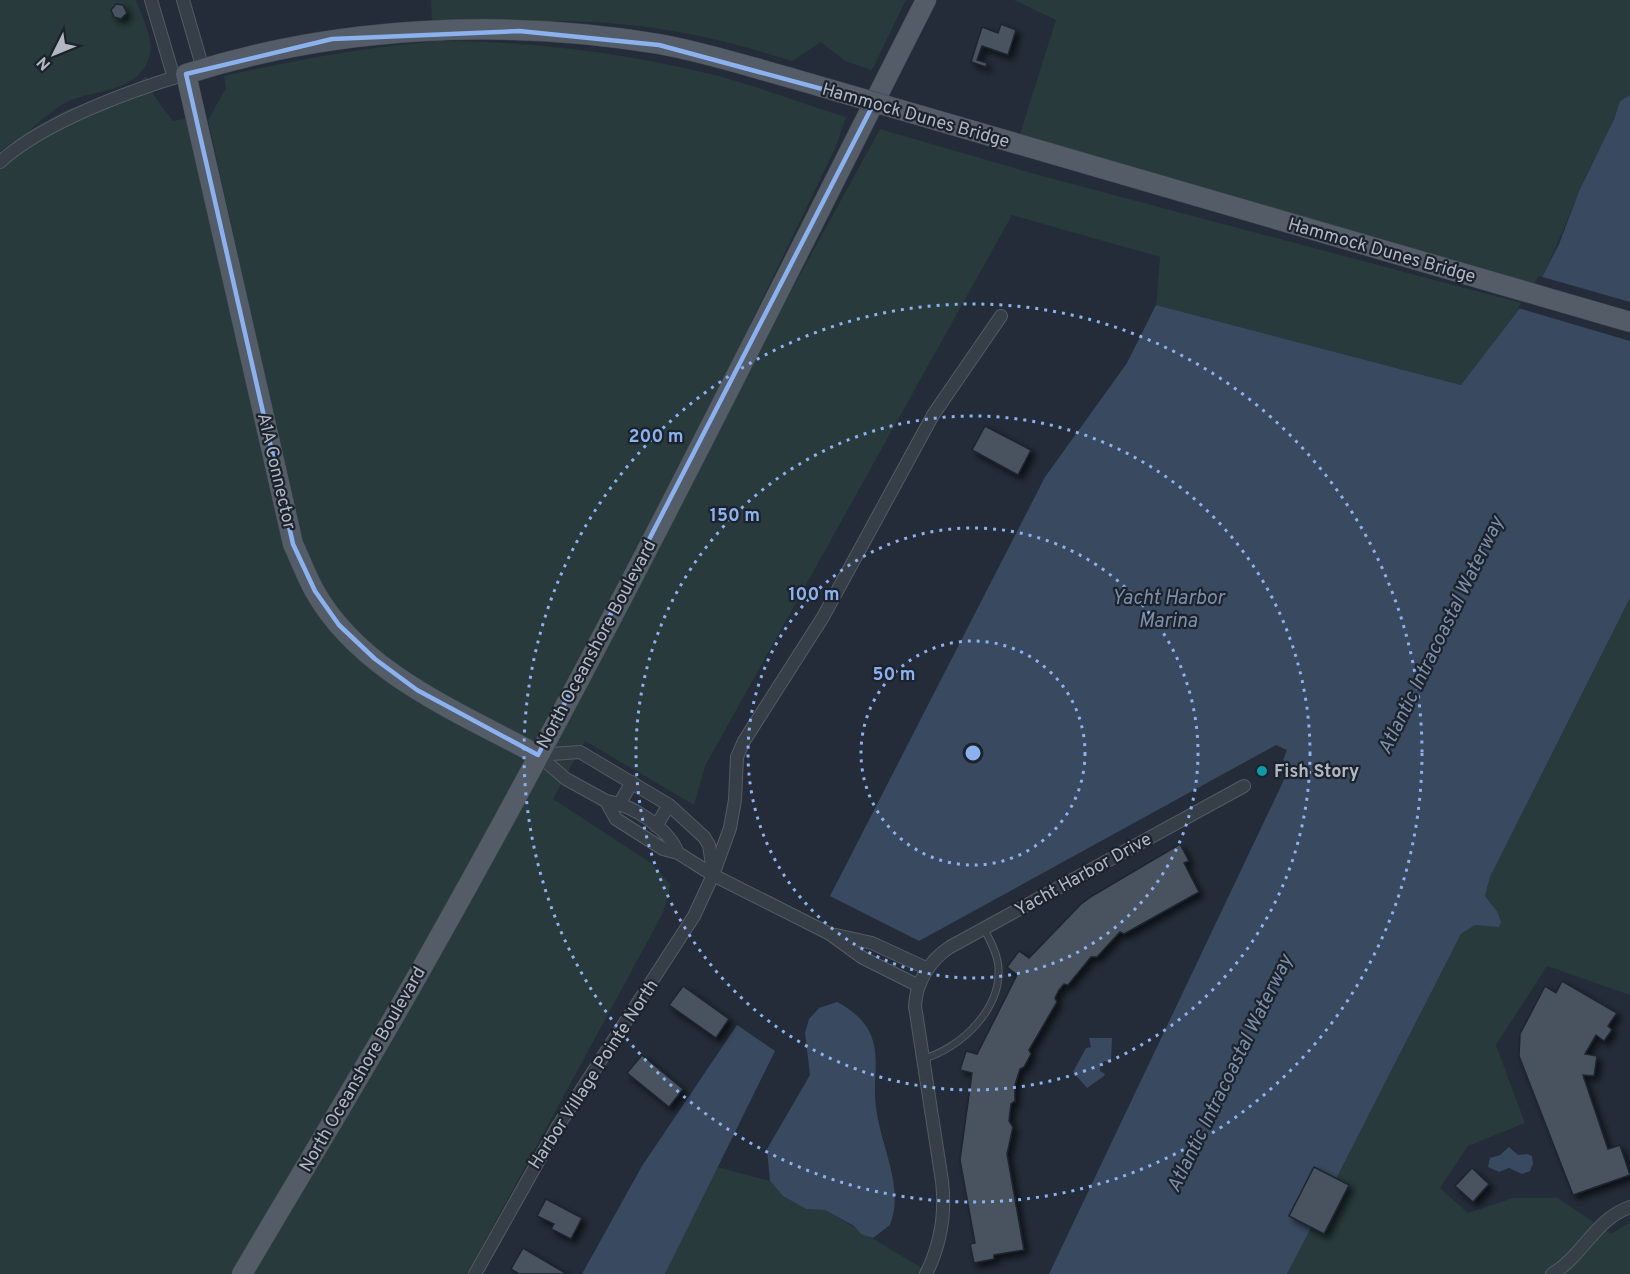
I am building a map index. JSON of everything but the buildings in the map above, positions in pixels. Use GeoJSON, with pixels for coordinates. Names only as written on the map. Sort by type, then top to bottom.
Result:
{"type":"FeatureCollection","features":[{"type":"Feature","properties":{"kind":"main road","name":"North Oceanshore Boulevard"},"geometry":{"type":"LineString","coordinates":[[242,1274],[432,950],[538,755],[705,435],[926,0]]}},
{"type":"Feature","properties":{"kind":"main road","name":"Hammock Dunes Bridge"},"geometry":{"type":"LineString","coordinates":[[188,73],[332,39],[432,31],[519,31],[606,37],[659,45],[791,78],[1630,322]]}},
{"type":"Feature","properties":{"kind":"main road","name":"A1A Connector"},"geometry":{"type":"LineString","coordinates":[[188,73],[293,544],[315,591],[339,625],[383,666],[417,690],[538,755]]}},
{"type":"Feature","properties":{"kind":"street"},"geometry":{"type":"LineString","coordinates":[[151,0],[188,73]]}},
{"type":"Feature","properties":{"kind":"street"},"geometry":{"type":"LineString","coordinates":[[183,0],[188,73]]}},
{"type":"Feature","properties":{"kind":"street"},"geometry":{"type":"LineString","coordinates":[[0,162],[51,128],[114,99],[188,73]]}},
{"type":"Feature","properties":{"kind":"street","name":"Harbor Village Pointe North"},"geometry":{"type":"LineString","coordinates":[[475,1274],[558,1126],[685,932],[713,875],[732,820],[740,750],[823,617],[933,415],[1001,316]]}},
{"type":"Feature","properties":{"kind":"street"},"geometry":{"type":"LineString","coordinates":[[538,755],[580,752],[669,805],[704,837],[709,845],[713,875]]}},
{"type":"Feature","properties":{"kind":"street"},"geometry":{"type":"LineString","coordinates":[[538,755],[566,779],[606,801],[620,803],[656,826],[673,839],[678,853]]}},
{"type":"Feature","properties":{"kind":"street"},"geometry":{"type":"LineString","coordinates":[[620,803],[632,782]]}},
{"type":"Feature","properties":{"kind":"street","name":"Yacht Harbor Drive"},"geometry":{"type":"LineString","coordinates":[[926,1274],[940,1237],[944,1200],[915,1006],[919,986],[928,969],[945,950],[1244,786]]}},
{"type":"Feature","properties":{"kind":"street"},"geometry":{"type":"LineString","coordinates":[[606,801],[616,819],[663,849],[678,853],[713,875],[831,934],[863,958],[919,986]]}},
{"type":"Feature","properties":{"kind":"street"},"geometry":{"type":"LineString","coordinates":[[656,826],[669,805]]}},
{"type":"Feature","properties":{"kind":"street"},"geometry":{"type":"LineString","coordinates":[[831,934],[872,943],[928,969]]}},
{"type":"Feature","properties":{"kind":"street"},"geometry":{"type":"LineString","coordinates":[[1552,1274],[1564,1266],[1610,1216],[1630,1207]]}},
{"type":"Feature","properties":{"kind":"lane"},"geometry":{"type":"LineString","coordinates":[[923,1059],[947,1051],[962,1041],[988,1005],[997,982],[998,964],[984,928]]}},
{"type":"Feature","properties":{"kind":"highlighted area"},"geometry":{"type":"Polygon","coordinates":[[[519,31],[659,45],[874,103],[538,755],[417,690],[375,659],[339,625],[315,591],[293,544],[186,74],[332,39],[519,31]]]}},
{"type":"Feature","properties":{"kind":"shaded area"},"geometry":{"type":"Polygon","coordinates":[[[0,0],[136,0],[150,44],[149,58],[143,70],[124,84],[63,104],[30,130],[66,110],[134,86],[146,76],[154,96],[173,121],[189,118],[285,546],[333,631],[527,759],[425,947],[233,1274],[0,1274],[0,154],[17,139],[0,151],[0,0]]]}},
{"type":"Feature","properties":{"kind":"shaded area"},"geometry":{"type":"Polygon","coordinates":[[[431,0],[906,0],[872,70],[845,61],[821,42],[792,61],[701,36],[631,25],[563,21],[432,23],[431,0]]]}},
{"type":"Feature","properties":{"kind":"shaded area"},"geometry":{"type":"Polygon","coordinates":[[[1014,0],[1630,0],[1630,95],[1620,101],[1538,285],[1019,137],[1056,20],[1014,0]]]}},
{"type":"Feature","properties":{"kind":"shaded area"},"geometry":{"type":"Polygon","coordinates":[[[439,41],[545,46],[650,61],[719,76],[846,117],[835,149],[698,432],[535,744],[446,697],[390,660],[364,639],[341,614],[322,587],[301,540],[208,120],[226,88],[224,76],[331,55],[439,41]]]}},
{"type":"Feature","properties":{"kind":"shaded area"},"geometry":{"type":"Polygon","coordinates":[[[880,129],[1035,174],[1525,304],[1461,385],[1156,305],[1160,257],[1012,215],[705,766],[694,805],[585,741],[553,799],[651,863],[671,885],[663,913],[467,1274],[251,1274],[880,129]]]}},
{"type":"Feature","properties":{"kind":"shaded area"},"geometry":{"type":"Polygon","coordinates":[[[1630,598],[1630,995],[1547,966],[1496,1045],[1525,1123],[1468,1146],[1440,1188],[1468,1213],[1513,1198],[1558,1198],[1611,1234],[1630,1222],[1630,1274],[1287,1274],[1311,1228],[1324,1234],[1349,1185],[1336,1179],[1461,934],[1497,911],[1485,896],[1490,877],[1630,598]]]}},
{"type":"Feature","properties":{"kind":"shaded area"},"geometry":{"type":"Polygon","coordinates":[[[717,1167],[770,1181],[783,1196],[806,1209],[825,1210],[932,1274],[665,1274],[717,1167]]]}},
{"type":"Feature","properties":{"kind":"water"},"geometry":{"type":"Polygon","coordinates":[[[1630,95],[1630,598],[1490,877],[1485,896],[1497,911],[1501,922],[1499,927],[1475,925],[1461,934],[1336,1179],[1290,1216],[1311,1228],[1287,1274],[1049,1274],[1291,765],[1283,760],[1287,750],[1276,745],[919,941],[830,896],[1045,477],[1127,363],[1156,305],[1461,385],[1538,285],[1559,244],[1580,189],[1614,119],[1620,101],[1630,95]]]}},
{"type":"Feature","properties":{"kind":"water"},"geometry":{"type":"Polygon","coordinates":[[[837,1002],[852,1011],[864,1023],[870,1033],[875,1051],[876,1107],[895,1195],[890,1225],[873,1238],[861,1234],[854,1226],[825,1210],[806,1209],[783,1196],[770,1181],[767,1149],[810,1075],[805,1033],[809,1019],[819,1008],[837,1002]]]}},
{"type":"Feature","properties":{"kind":"water"},"geometry":{"type":"Polygon","coordinates":[[[737,1025],[775,1051],[665,1274],[582,1274],[642,1166],[737,1025]]]}},
{"type":"Feature","properties":{"kind":"water"},"geometry":{"type":"Polygon","coordinates":[[[1089,1038],[1112,1038],[1111,1063],[1105,1061],[1100,1064],[1100,1071],[1105,1074],[1104,1076],[1087,1088],[1073,1072],[1086,1048],[1091,1047],[1089,1038]]]}},
{"type":"Feature","properties":{"kind":"water"},"geometry":{"type":"Polygon","coordinates":[[[1509,1147],[1518,1155],[1532,1156],[1533,1164],[1530,1171],[1522,1174],[1509,1168],[1499,1172],[1488,1167],[1490,1158],[1500,1155],[1509,1147]]]}},
{"type":"Feature","properties":{"kind":"pier"},"geometry":{"type":"Polygon","coordinates":[[[1539,276],[1630,302],[1630,341],[1518,308],[1539,276]]]}},
{"type":"Feature","properties":{"kind":"place","name":"Fish Story"},"geometry":{"type":"Point","coordinates":[1262,771]}},
{"type":"Feature","properties":{"kind":"water label","name":"Yacht Harbor Marina"},"geometry":{"type":"Point","coordinates":[1168,608]}},
{"type":"Feature","properties":{"kind":"water label","name":"Atlantic Intracoastal Waterway"},"geometry":{"type":"Point","coordinates":[1440,635]}},
{"type":"Feature","properties":{"kind":"water label","name":"Atlantic Intracoastal Waterway"},"geometry":{"type":"Point","coordinates":[1229,1073]}}]}
